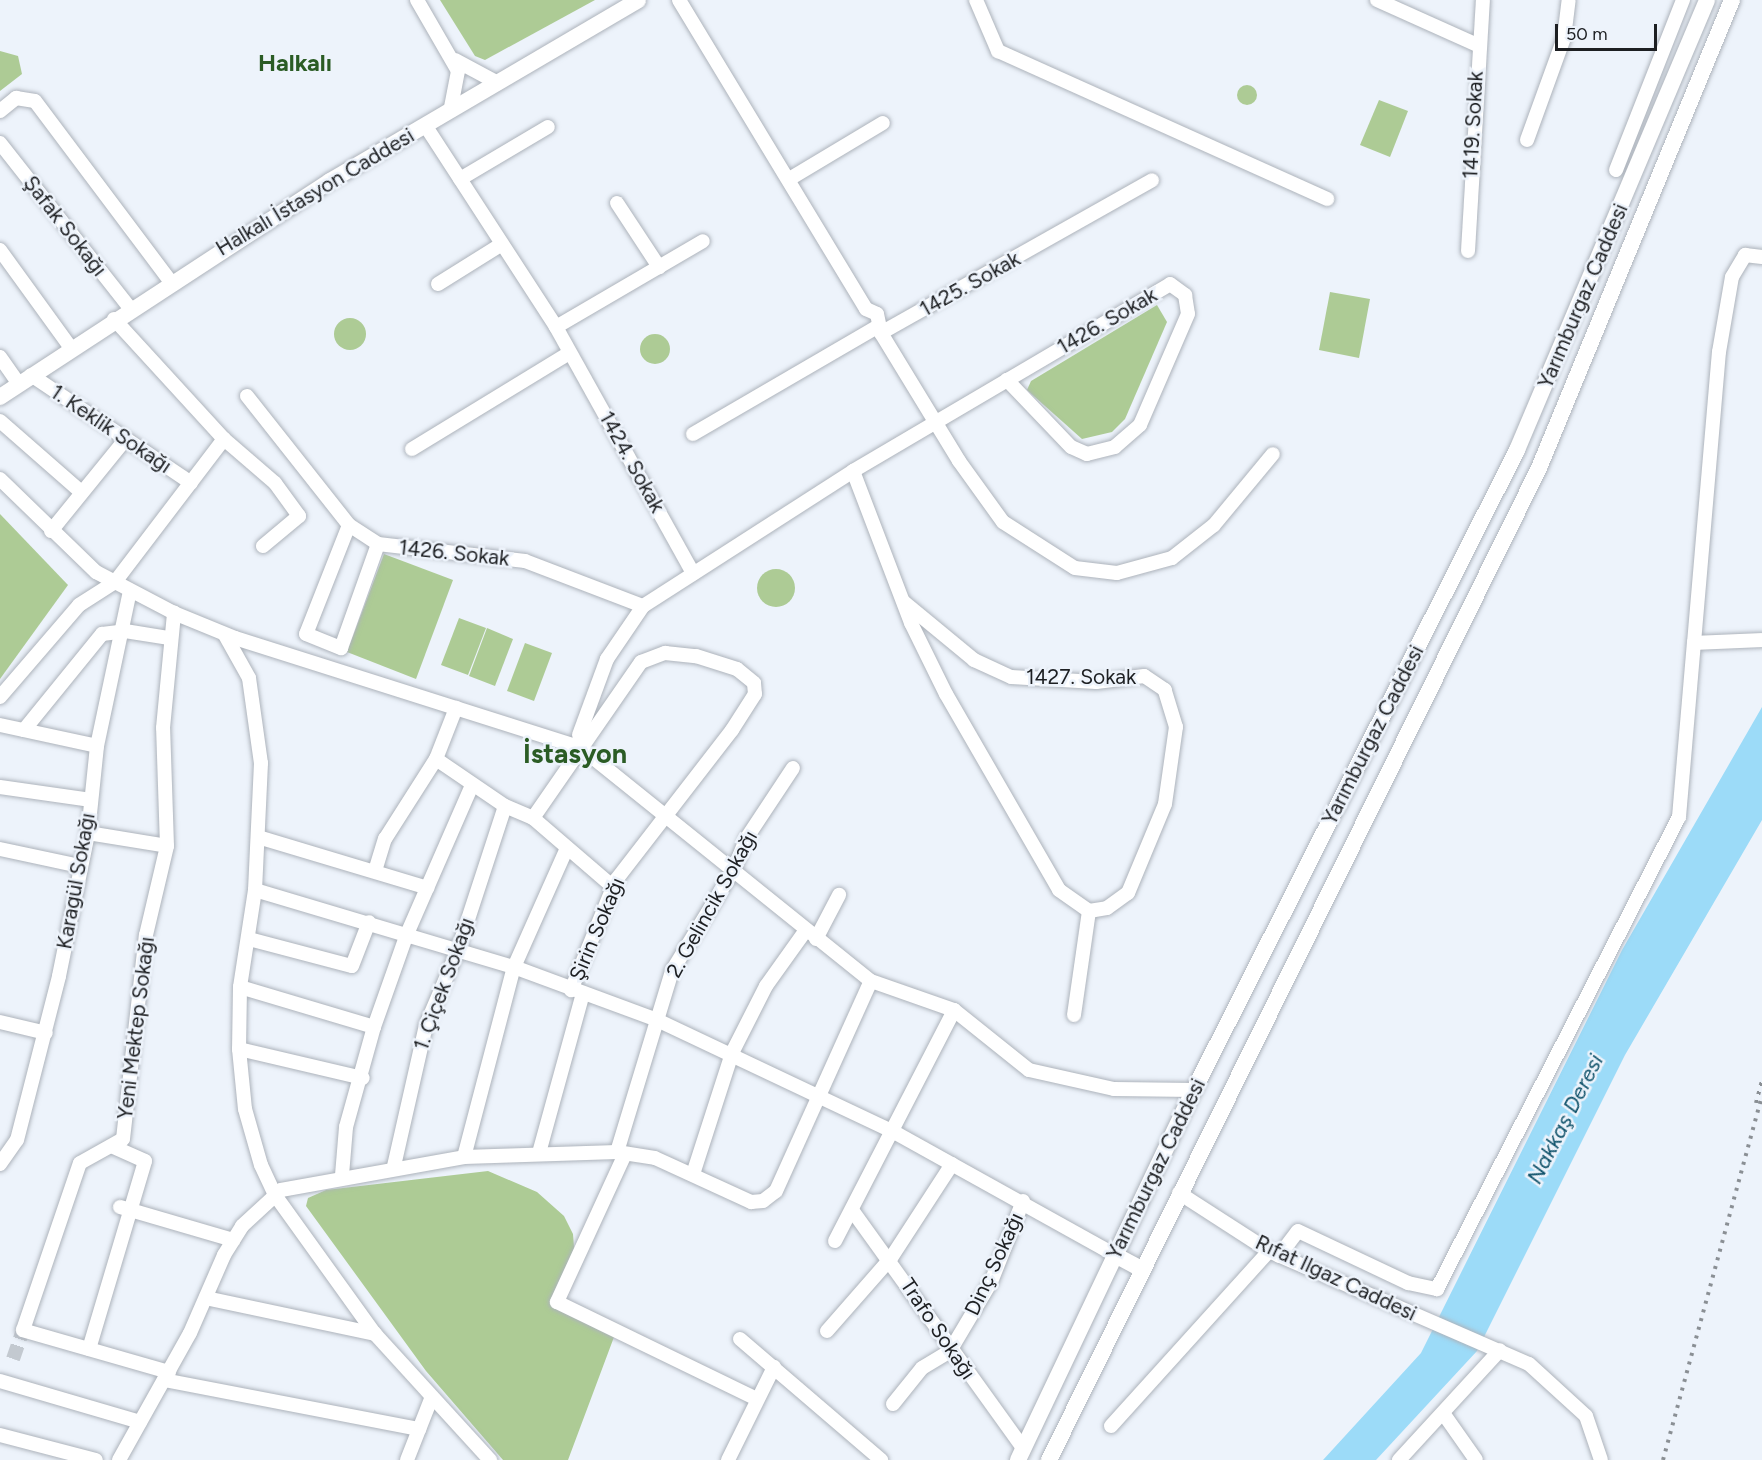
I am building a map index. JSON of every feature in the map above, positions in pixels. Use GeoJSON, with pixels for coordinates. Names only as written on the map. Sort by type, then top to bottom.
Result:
{"type":"FeatureCollection","features":[{"type":"Feature","properties":{"kind":"main road","name":"Halkalı İstasyon Caddesi"},"geometry":{"type":"LineString","coordinates":[[0,397],[170,281],[451,108],[639,0]]}},
{"type":"Feature","properties":{"kind":"main road","name":"Yarımburgaz Caddesi"},"geometry":{"type":"LineString","coordinates":[[1021,1454],[1194,1090],[1516,450],[1707,0]]}},
{"type":"Feature","properties":{"kind":"main road","name":"Yarımburgaz Caddesi"},"geometry":{"type":"LineString","coordinates":[[1048,1460],[1539,468],[1732,0]]}},
{"type":"Feature","properties":{"kind":"main road"},"geometry":{"type":"LineString","coordinates":[[1115,1255],[1141,1269]]}},
{"type":"Feature","properties":{"kind":"street"},"geometry":{"type":"LineString","coordinates":[[417,0],[453,58],[458,82],[451,108]]}},
{"type":"Feature","properties":{"kind":"street"},"geometry":{"type":"LineString","coordinates":[[679,0],[790,178],[867,309],[865,320],[879,330],[937,425],[1003,522],[1075,568],[1117,573],[1172,558],[1214,525],[1273,454]]}},
{"type":"Feature","properties":{"kind":"street"},"geometry":{"type":"LineString","coordinates":[[976,0],[998,51],[1327,199]]}},
{"type":"Feature","properties":{"kind":"street"},"geometry":{"type":"LineString","coordinates":[[1377,0],[1477,45]]}},
{"type":"Feature","properties":{"kind":"street","name":"1419. Sokak"},"geometry":{"type":"LineString","coordinates":[[1468,251],[1477,45],[1483,0]]}},
{"type":"Feature","properties":{"kind":"street"},"geometry":{"type":"LineString","coordinates":[[1527,140],[1564,38],[1569,0]]}},
{"type":"Feature","properties":{"kind":"street"},"geometry":{"type":"LineString","coordinates":[[1616,170],[1683,0]]}},
{"type":"Feature","properties":{"kind":"street"},"geometry":{"type":"LineString","coordinates":[[453,58],[496,82]]}},
{"type":"Feature","properties":{"kind":"street"},"geometry":{"type":"LineString","coordinates":[[0,111],[16,98],[35,100],[170,281]]}},
{"type":"Feature","properties":{"kind":"street"},"geometry":{"type":"LineString","coordinates":[[790,178],[883,123]]}},
{"type":"Feature","properties":{"kind":"street","name":"1424. Sokak"},"geometry":{"type":"LineString","coordinates":[[425,125],[556,327],[693,573]]}},
{"type":"Feature","properties":{"kind":"street"},"geometry":{"type":"LineString","coordinates":[[460,179],[548,127]]}},
{"type":"Feature","properties":{"kind":"street","name":"Şafak Sokağı"},"geometry":{"type":"LineString","coordinates":[[0,143],[130,308]]}},
{"type":"Feature","properties":{"kind":"street","name":"1425. Sokak"},"geometry":{"type":"LineString","coordinates":[[693,434],[1152,180]]}},
{"type":"Feature","properties":{"kind":"street"},"geometry":{"type":"LineString","coordinates":[[617,203],[659,267]]}},
{"type":"Feature","properties":{"kind":"street"},"geometry":{"type":"LineString","coordinates":[[556,327],[703,241]]}},
{"type":"Feature","properties":{"kind":"street"},"geometry":{"type":"LineString","coordinates":[[438,284],[502,244]]}},
{"type":"Feature","properties":{"kind":"street"},"geometry":{"type":"LineString","coordinates":[[0,250],[71,348]]}},
{"type":"Feature","properties":{"kind":"street"},"geometry":{"type":"LineString","coordinates":[[1111,1426],[1274,1253],[1298,1231],[1408,1283],[1437,1289],[1679,817],[1719,352],[1732,277],[1745,255],[1762,256]]}},
{"type":"Feature","properties":{"kind":"street","name":"1426. Sokak"},"geometry":{"type":"LineString","coordinates":[[579,735],[603,668],[643,606],[853,471],[937,425],[1007,380],[1170,284],[1185,295],[1188,314],[1140,425],[1115,447],[1087,454],[1071,447],[1007,380]]}},
{"type":"Feature","properties":{"kind":"street"},"geometry":{"type":"LineString","coordinates":[[114,319],[224,439],[275,483],[299,516],[263,546]]}},
{"type":"Feature","properties":{"kind":"street"},"geometry":{"type":"LineString","coordinates":[[412,449],[569,353]]}},
{"type":"Feature","properties":{"kind":"street"},"geometry":{"type":"LineString","coordinates":[[0,357],[25,380]]}},
{"type":"Feature","properties":{"kind":"street","name":"1. Keklik Sokağı"},"geometry":{"type":"LineString","coordinates":[[25,380],[191,483]]}},
{"type":"Feature","properties":{"kind":"street","name":"1426. Sokak"},"geometry":{"type":"LineString","coordinates":[[248,396],[349,525],[378,544],[525,561],[643,606]]}},
{"type":"Feature","properties":{"kind":"street"},"geometry":{"type":"LineString","coordinates":[[0,421],[81,492]]}},
{"type":"Feature","properties":{"kind":"street"},"geometry":{"type":"LineString","coordinates":[[0,697],[79,605],[115,582],[224,439]]}},
{"type":"Feature","properties":{"kind":"street"},"geometry":{"type":"LineString","coordinates":[[51,531],[125,440]]}},
{"type":"Feature","properties":{"kind":"street","name":"1427. Sokak"},"geometry":{"type":"LineString","coordinates":[[853,471],[904,602],[946,694],[1059,890],[1089,910],[1107,908],[1128,893],[1165,804],[1176,727],[1166,690],[1144,676],[1096,682],[1011,677],[974,660],[904,602]]}},
{"type":"Feature","properties":{"kind":"street"},"geometry":{"type":"LineString","coordinates":[[0,479],[51,531],[115,582],[174,614],[225,634],[584,750],[665,811],[811,934],[871,981],[954,1010],[1029,1070],[1114,1089],[1194,1090]]}},
{"type":"Feature","properties":{"kind":"street"},"geometry":{"type":"LineString","coordinates":[[349,525],[306,633],[341,648],[378,544]]}},
{"type":"Feature","properties":{"kind":"street","name":"Karagül Sokağı"},"geometry":{"type":"LineString","coordinates":[[0,1164],[17,1140],[46,1033],[88,833],[97,746],[125,631],[130,591]]}},
{"type":"Feature","properties":{"kind":"street","name":"Yeni Mektep Sokağı"},"geometry":{"type":"LineString","coordinates":[[174,614],[169,638],[163,728],[167,846],[146,935],[123,1139],[80,1163],[24,1330],[89,1349],[167,1376],[419,1430]]}},
{"type":"Feature","properties":{"kind":"street"},"geometry":{"type":"LineString","coordinates":[[24,730],[102,634],[125,631],[169,638]]}},
{"type":"Feature","properties":{"kind":"street"},"geometry":{"type":"LineString","coordinates":[[225,634],[249,678],[261,762],[255,890],[240,987],[239,1049],[245,1109],[275,1196],[375,1334],[490,1460]]}},
{"type":"Feature","properties":{"kind":"street"},"geometry":{"type":"LineString","coordinates":[[1694,643],[1762,640]]}},
{"type":"Feature","properties":{"kind":"street","name":"Şirin Sokağı"},"geometry":{"type":"LineString","coordinates":[[533,818],[584,750],[641,662],[665,653],[737,669],[754,684],[755,694],[665,811],[612,886],[577,992],[539,1153]]}},
{"type":"Feature","properties":{"kind":"street"},"geometry":{"type":"LineString","coordinates":[[375,871],[385,839],[436,759],[456,708]]}},
{"type":"Feature","properties":{"kind":"street"},"geometry":{"type":"LineString","coordinates":[[0,725],[97,746]]}},
{"type":"Feature","properties":{"kind":"street"},"geometry":{"type":"LineString","coordinates":[[436,759],[505,806],[533,818],[612,886]]}},
{"type":"Feature","properties":{"kind":"street","name":"2. Gelincik Sokağı"},"geometry":{"type":"LineString","coordinates":[[757,1399],[557,1302],[621,1153],[657,1020],[686,943],[734,869],[746,839],[793,768]]}},
{"type":"Feature","properties":{"kind":"street"},"geometry":{"type":"LineString","coordinates":[[342,1175],[346,1127],[363,1078],[374,1027],[407,934],[472,785]]}},
{"type":"Feature","properties":{"kind":"street"},"geometry":{"type":"LineString","coordinates":[[0,787],[91,800]]}},
{"type":"Feature","properties":{"kind":"street","name":"1. Çiçek Sokağı"},"geometry":{"type":"LineString","coordinates":[[394,1166],[426,1024],[458,950],[505,806]]}},
{"type":"Feature","properties":{"kind":"street"},"geometry":{"type":"LineString","coordinates":[[88,833],[167,846]]}},
{"type":"Feature","properties":{"kind":"street"},"geometry":{"type":"LineString","coordinates":[[258,837],[428,888]]}},
{"type":"Feature","properties":{"kind":"street"},"geometry":{"type":"LineString","coordinates":[[464,1157],[514,967],[567,848]]}},
{"type":"Feature","properties":{"kind":"street"},"geometry":{"type":"LineString","coordinates":[[1,852],[80,866]]}},
{"type":"Feature","properties":{"kind":"street"},"geometry":{"type":"LineString","coordinates":[[255,890],[369,922],[514,967],[657,1020],[819,1094],[894,1132],[1023,1201],[1115,1255]]}},
{"type":"Feature","properties":{"kind":"street"},"geometry":{"type":"LineString","coordinates":[[694,1171],[732,1053],[766,986],[811,934],[839,895]]}},
{"type":"Feature","properties":{"kind":"street"},"geometry":{"type":"LineString","coordinates":[[1074,1015],[1089,910]]}},
{"type":"Feature","properties":{"kind":"street"},"geometry":{"type":"LineString","coordinates":[[249,939],[352,966],[369,922]]}},
{"type":"Feature","properties":{"kind":"street"},"geometry":{"type":"LineString","coordinates":[[118,1460],[167,1376],[233,1240],[275,1196],[342,1175],[464,1157],[539,1153],[621,1153],[694,1171],[751,1202],[763,1201],[776,1191],[871,981]]}},
{"type":"Feature","properties":{"kind":"street"},"geometry":{"type":"LineString","coordinates":[[240,987],[374,1027]]}},
{"type":"Feature","properties":{"kind":"street"},"geometry":{"type":"LineString","coordinates":[[835,1241],[894,1132],[954,1010]]}},
{"type":"Feature","properties":{"kind":"street"},"geometry":{"type":"LineString","coordinates":[[0,1022],[46,1033]]}},
{"type":"Feature","properties":{"kind":"street"},"geometry":{"type":"LineString","coordinates":[[239,1049],[363,1078]]}},
{"type":"Feature","properties":{"kind":"street"},"geometry":{"type":"LineString","coordinates":[[89,1349],[125,1209],[145,1161],[112,1146]]}},
{"type":"Feature","properties":{"kind":"street"},"geometry":{"type":"LineString","coordinates":[[827,1331],[891,1258],[952,1164]]}},
{"type":"Feature","properties":{"kind":"street","name":"Rıfat Ilgaz Caddesi"},"geometry":{"type":"LineString","coordinates":[[1179,1193],[1274,1253],[1432,1323],[1500,1350],[1558,1386],[1586,1416],[1597,1458]]}},
{"type":"Feature","properties":{"kind":"street","name":"Dinç Sokağı"},"geometry":{"type":"LineString","coordinates":[[893,1404],[922,1368],[951,1351],[991,1282],[1023,1201]]}},
{"type":"Feature","properties":{"kind":"street"},"geometry":{"type":"LineString","coordinates":[[125,1209],[233,1240]]}},
{"type":"Feature","properties":{"kind":"street","name":"Trafo Sokağı"},"geometry":{"type":"LineString","coordinates":[[852,1210],[891,1258],[1021,1454]]}},
{"type":"Feature","properties":{"kind":"street"},"geometry":{"type":"LineString","coordinates":[[206,1298],[375,1334]]}},
{"type":"Feature","properties":{"kind":"street"},"geometry":{"type":"LineString","coordinates":[[740,1339],[881,1460]]}},
{"type":"Feature","properties":{"kind":"street"},"geometry":{"type":"LineString","coordinates":[[1399,1460],[1500,1350]]}},
{"type":"Feature","properties":{"kind":"street"},"geometry":{"type":"LineString","coordinates":[[728,1460],[774,1367]]}},
{"type":"Feature","properties":{"kind":"street"},"geometry":{"type":"LineString","coordinates":[[0,1381],[140,1422]]}},
{"type":"Feature","properties":{"kind":"street"},"geometry":{"type":"LineString","coordinates":[[407,1460],[431,1398]]}},
{"type":"Feature","properties":{"kind":"street"},"geometry":{"type":"LineString","coordinates":[[1443,1413],[1476,1460]]}},
{"type":"Feature","properties":{"kind":"street"},"geometry":{"type":"LineString","coordinates":[[0,1435],[96,1460]]}},
{"type":"Feature","properties":{"kind":"green space"},"geometry":{"type":"Polygon","coordinates":[[[440,0],[595,0],[485,60],[475,56],[440,0]]]}},
{"type":"Feature","properties":{"kind":"green space"},"geometry":{"type":"Polygon","coordinates":[[[0,51],[18,56],[22,74],[0,91],[0,51]]]}},
{"type":"Feature","properties":{"kind":"green space"},"geometry":{"type":"Polygon","coordinates":[[[1243,85],[1251,85],[1257,91],[1257,99],[1251,105],[1243,105],[1237,99],[1237,91],[1243,85]]]}},
{"type":"Feature","properties":{"kind":"green space"},"geometry":{"type":"Polygon","coordinates":[[[1379,100],[1408,111],[1390,157],[1360,145],[1379,100]]]}},
{"type":"Feature","properties":{"kind":"green space"},"geometry":{"type":"Polygon","coordinates":[[[1330,292],[1370,299],[1359,358],[1319,350],[1330,292]]]}},
{"type":"Feature","properties":{"kind":"green space"},"geometry":{"type":"Polygon","coordinates":[[[1157,305],[1167,322],[1125,419],[1112,432],[1082,439],[1027,390],[1031,381],[1157,305]]]}},
{"type":"Feature","properties":{"kind":"green space"},"geometry":{"type":"Polygon","coordinates":[[[350,318],[362,322],[366,334],[362,346],[350,350],[338,346],[334,334],[338,322],[350,318]]]}},
{"type":"Feature","properties":{"kind":"green space"},"geometry":{"type":"Polygon","coordinates":[[[655,334],[666,338],[670,349],[666,360],[655,364],[644,360],[640,349],[644,338],[655,334]]]}},
{"type":"Feature","properties":{"kind":"green space"},"geometry":{"type":"Polygon","coordinates":[[[0,514],[68,585],[0,679],[0,514]]]}},
{"type":"Feature","properties":{"kind":"green space"},"geometry":{"type":"Polygon","coordinates":[[[384,554],[453,580],[416,679],[347,652],[384,554]]]}},
{"type":"Feature","properties":{"kind":"green space"},"geometry":{"type":"Polygon","coordinates":[[[776,569],[789,575],[795,588],[789,601],[776,607],[763,601],[757,588],[763,575],[776,569]]]}},
{"type":"Feature","properties":{"kind":"green space"},"geometry":{"type":"Polygon","coordinates":[[[459,618],[486,628],[468,675],[441,665],[459,618]]]}},
{"type":"Feature","properties":{"kind":"green space"},"geometry":{"type":"Polygon","coordinates":[[[487,628],[513,639],[495,686],[469,676],[487,628]]]}},
{"type":"Feature","properties":{"kind":"green space"},"geometry":{"type":"Polygon","coordinates":[[[525,643],[552,653],[534,701],[507,691],[525,643]]]}},
{"type":"Feature","properties":{"kind":"green space"},"geometry":{"type":"Polygon","coordinates":[[[488,1171],[537,1192],[564,1216],[573,1234],[575,1259],[558,1297],[617,1329],[568,1460],[503,1460],[426,1371],[306,1206],[308,1198],[326,1190],[488,1171]]]}},
{"type":"Feature","properties":{"kind":"water","name":"Nakkaş Deresi"},"geometry":{"type":"Polygon","coordinates":[[[1762,707],[1762,820],[1625,1055],[1477,1351],[1376,1460],[1323,1460],[1421,1353],[1622,950],[1762,707]]]}},
{"type":"Feature","properties":{"kind":"tunnel"},"geometry":{"type":"LineString","coordinates":[[13,1359],[23,1330]]}},
{"type":"Feature","properties":{"kind":"railway"},"geometry":{"type":"LineString","coordinates":[[1756,1103],[1762,1080]]}},
{"type":"Feature","properties":{"kind":"railway"},"geometry":{"type":"LineString","coordinates":[[1663,1460],[1762,1095]]}},
{"type":"Feature","properties":{"kind":"district","name":"Halkalı"},"geometry":{"type":"Point","coordinates":[295,63]}},
{"type":"Feature","properties":{"kind":"district","name":"İstasyon"},"geometry":{"type":"Point","coordinates":[575,754]}}]}
